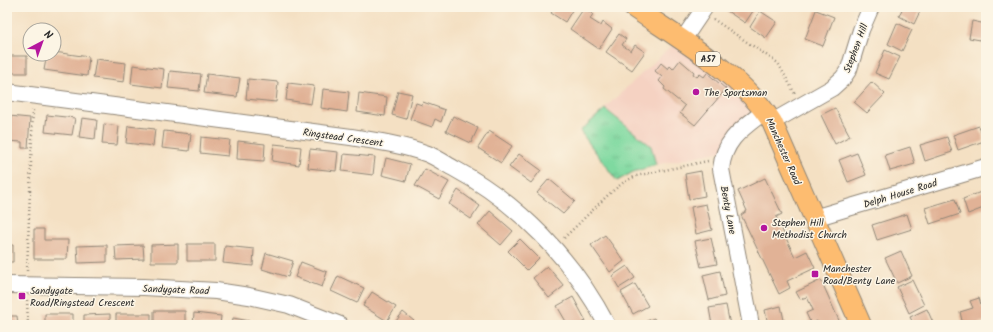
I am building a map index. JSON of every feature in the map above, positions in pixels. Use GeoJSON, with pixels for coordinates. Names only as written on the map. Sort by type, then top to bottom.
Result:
{"type":"FeatureCollection","features":[{"type":"Feature","properties":{"kind":"main road","name":"Manchester Road"},"geometry":{"type":"LineString","coordinates":[[633,7],[716,65],[740,84],[769,117],[861,325]]}},
{"type":"Feature","properties":{"kind":"street","name":"Stephen Hill"},"geometry":{"type":"LineString","coordinates":[[769,117],[802,105],[832,88],[843,78],[849,69],[861,30],[871,7]]}},
{"type":"Feature","properties":{"kind":"street"},"geometry":{"type":"LineString","coordinates":[[682,41],[704,9]]}},
{"type":"Feature","properties":{"kind":"street","name":"Ringstead Crescent"},"geometry":{"type":"LineString","coordinates":[[7,92],[393,143],[429,155],[472,178],[515,209],[554,247],[579,278],[607,325]]}},
{"type":"Feature","properties":{"kind":"street","name":"Benty Lane"},"geometry":{"type":"LineString","coordinates":[[751,325],[721,169],[722,158],[727,146],[734,136],[769,117]]}},
{"type":"Feature","properties":{"kind":"street","name":"Delph House Road"},"geometry":{"type":"LineString","coordinates":[[814,218],[986,167]]}},
{"type":"Feature","properties":{"kind":"street","name":"Sandygate Road"},"geometry":{"type":"LineString","coordinates":[[7,285],[216,291],[249,296],[289,305],[340,325]]}},
{"type":"Feature","properties":{"kind":"path"},"geometry":{"type":"LineString","coordinates":[[704,9],[778,63],[802,105]]}},
{"type":"Feature","properties":{"kind":"path"},"geometry":{"type":"LineString","coordinates":[[28,325],[26,286],[34,95]]}},
{"type":"Feature","properties":{"kind":"path"},"geometry":{"type":"LineString","coordinates":[[554,247],[609,194],[624,182],[636,176],[722,158]]}},
{"type":"Feature","properties":{"kind":"shaded area"},"geometry":{"type":"Polygon","coordinates":[[[679,39],[765,111],[725,151],[646,167],[617,181],[580,131],[679,39]]]}},
{"type":"Feature","properties":{"kind":"green space"},"geometry":{"type":"Polygon","coordinates":[[[605,109],[651,146],[656,165],[633,172],[617,181],[580,131],[605,109]]]}},
{"type":"Feature","properties":{"kind":"building"},"geometry":{"type":"Polygon","coordinates":[[[555,7],[574,7],[565,22],[551,13],[555,7]]]}},
{"type":"Feature","properties":{"kind":"building"},"geometry":{"type":"Polygon","coordinates":[[[721,7],[753,7],[755,8],[745,23],[721,7]]]}},
{"type":"Feature","properties":{"kind":"building"},"geometry":{"type":"Polygon","coordinates":[[[903,7],[922,7],[914,24],[899,16],[903,7]]]}},
{"type":"Feature","properties":{"kind":"building"},"geometry":{"type":"Polygon","coordinates":[[[584,8],[593,14],[590,19],[601,26],[603,22],[612,29],[599,49],[570,29],[584,8]]]}},
{"type":"Feature","properties":{"kind":"building"},"geometry":{"type":"Polygon","coordinates":[[[816,10],[834,17],[823,46],[805,39],[816,10]]]}},
{"type":"Feature","properties":{"kind":"building"},"geometry":{"type":"Polygon","coordinates":[[[760,11],[777,22],[766,38],[750,27],[760,11]]]}},
{"type":"Feature","properties":{"kind":"building"},"geometry":{"type":"Polygon","coordinates":[[[972,21],[986,24],[986,41],[969,38],[972,21]]]}},
{"type":"Feature","properties":{"kind":"building"},"geometry":{"type":"Polygon","coordinates":[[[897,23],[912,30],[902,51],[888,44],[897,23]]]}},
{"type":"Feature","properties":{"kind":"building"},"geometry":{"type":"Polygon","coordinates":[[[619,34],[626,39],[622,45],[631,51],[635,45],[645,52],[632,70],[606,52],[619,34]]]}},
{"type":"Feature","properties":{"kind":"building"},"geometry":{"type":"Polygon","coordinates":[[[885,50],[900,57],[889,79],[875,73],[885,50]]]}},
{"type":"Feature","properties":{"kind":"building"},"geometry":{"type":"Polygon","coordinates":[[[62,53],[89,57],[87,76],[44,70],[46,62],[62,62],[62,53]]]}},
{"type":"Feature","properties":{"kind":"building"},"geometry":{"type":"Polygon","coordinates":[[[7,56],[22,56],[22,62],[27,62],[27,73],[7,73],[7,56]]]}},
{"type":"Feature","properties":{"kind":"building"},"geometry":{"type":"Polygon","coordinates":[[[96,59],[126,63],[124,82],[93,78],[96,59]]]}},
{"type":"Feature","properties":{"kind":"building","name":"The Sportsman"},"geometry":{"type":"Polygon","coordinates":[[[680,60],[694,72],[693,74],[697,77],[700,74],[704,77],[707,73],[726,89],[695,125],[680,113],[685,106],[664,89],[665,87],[659,81],[662,77],[655,71],[661,63],[668,69],[670,66],[673,69],[680,60]]]}},
{"type":"Feature","properties":{"kind":"building"},"geometry":{"type":"Polygon","coordinates":[[[133,65],[164,69],[162,88],[131,84],[133,65]]]}},
{"type":"Feature","properties":{"kind":"building"},"geometry":{"type":"Polygon","coordinates":[[[170,71],[201,74],[199,91],[168,88],[170,71]]]}},
{"type":"Feature","properties":{"kind":"building"},"geometry":{"type":"Polygon","coordinates":[[[207,74],[240,78],[237,97],[204,93],[207,74]]]}},
{"type":"Feature","properties":{"kind":"building"},"geometry":{"type":"Polygon","coordinates":[[[248,79],[278,82],[276,102],[246,99],[248,79]]]}},
{"type":"Feature","properties":{"kind":"building"},"geometry":{"type":"Polygon","coordinates":[[[872,82],[885,94],[867,113],[854,102],[872,82]]]}},
{"type":"Feature","properties":{"kind":"building"},"geometry":{"type":"Polygon","coordinates":[[[288,83],[314,86],[311,104],[286,100],[288,83]]]}},
{"type":"Feature","properties":{"kind":"building"},"geometry":{"type":"Polygon","coordinates":[[[323,89],[349,92],[347,112],[321,108],[323,89]]]}},
{"type":"Feature","properties":{"kind":"building"},"geometry":{"type":"Polygon","coordinates":[[[398,91],[412,94],[406,119],[392,115],[398,91]]]}},
{"type":"Feature","properties":{"kind":"building"},"geometry":{"type":"Polygon","coordinates":[[[359,93],[387,97],[385,116],[357,112],[359,93]]]}},
{"type":"Feature","properties":{"kind":"building"},"geometry":{"type":"Polygon","coordinates":[[[423,102],[445,110],[441,122],[435,119],[432,127],[410,119],[416,103],[422,105],[423,102]]]}},
{"type":"Feature","properties":{"kind":"building"},"geometry":{"type":"Polygon","coordinates":[[[835,108],[850,136],[835,144],[821,115],[835,108]]]}},
{"type":"Feature","properties":{"kind":"building"},"geometry":{"type":"Polygon","coordinates":[[[47,115],[75,118],[72,135],[45,132],[47,115]]]}},
{"type":"Feature","properties":{"kind":"building"},"geometry":{"type":"Polygon","coordinates":[[[9,116],[30,118],[28,148],[22,148],[22,142],[7,141],[9,116]]]}},
{"type":"Feature","properties":{"kind":"building"},"geometry":{"type":"Polygon","coordinates":[[[453,116],[478,128],[471,143],[446,131],[453,116]]]}},
{"type":"Feature","properties":{"kind":"building"},"geometry":{"type":"Polygon","coordinates":[[[82,118],[97,120],[95,139],[79,137],[82,118]]]}},
{"type":"Feature","properties":{"kind":"building"},"geometry":{"type":"Polygon","coordinates":[[[104,124],[119,126],[117,145],[102,144],[104,124]]]}},
{"type":"Feature","properties":{"kind":"building"},"geometry":{"type":"Polygon","coordinates":[[[128,126],[155,129],[153,146],[126,143],[128,126]]]}},
{"type":"Feature","properties":{"kind":"building"},"geometry":{"type":"Polygon","coordinates":[[[979,126],[984,141],[958,150],[953,135],[979,126]]]}},
{"type":"Feature","properties":{"kind":"building"},"geometry":{"type":"Polygon","coordinates":[[[164,131],[191,134],[189,151],[162,148],[164,131]]]}},
{"type":"Feature","properties":{"kind":"building"},"geometry":{"type":"Polygon","coordinates":[[[489,131],[512,146],[501,163],[478,148],[489,131]]]}},
{"type":"Feature","properties":{"kind":"building"},"geometry":{"type":"Polygon","coordinates":[[[201,137],[230,140],[228,156],[200,153],[201,137]]]}},
{"type":"Feature","properties":{"kind":"building"},"geometry":{"type":"Polygon","coordinates":[[[947,137],[952,152],[925,161],[920,145],[947,137]]]}},
{"type":"Feature","properties":{"kind":"building"},"geometry":{"type":"Polygon","coordinates":[[[238,141],[265,144],[264,161],[237,159],[238,141]]]}},
{"type":"Feature","properties":{"kind":"building"},"geometry":{"type":"Polygon","coordinates":[[[274,144],[301,147],[299,165],[272,161],[274,144]]]}},
{"type":"Feature","properties":{"kind":"building"},"geometry":{"type":"Polygon","coordinates":[[[910,147],[915,164],[890,171],[885,155],[910,147]]]}},
{"type":"Feature","properties":{"kind":"building"},"geometry":{"type":"Polygon","coordinates":[[[310,149],[338,152],[336,171],[308,168],[310,149]]]}},
{"type":"Feature","properties":{"kind":"building"},"geometry":{"type":"Polygon","coordinates":[[[857,153],[866,175],[848,182],[839,160],[857,153]]]}},
{"type":"Feature","properties":{"kind":"building"},"geometry":{"type":"Polygon","coordinates":[[[344,154],[375,157],[373,175],[342,171],[344,154]]]}},
{"type":"Feature","properties":{"kind":"building"},"geometry":{"type":"Polygon","coordinates":[[[519,154],[541,170],[531,183],[509,167],[519,154]]]}},
{"type":"Feature","properties":{"kind":"building"},"geometry":{"type":"Polygon","coordinates":[[[386,158],[410,164],[406,181],[382,175],[386,158]]]}},
{"type":"Feature","properties":{"kind":"building"},"geometry":{"type":"Polygon","coordinates":[[[425,169],[449,182],[439,199],[415,186],[425,169]]]}},
{"type":"Feature","properties":{"kind":"building"},"geometry":{"type":"Polygon","coordinates":[[[701,171],[705,196],[689,199],[685,174],[701,171]]]}},
{"type":"Feature","properties":{"kind":"building","name":"Stephen Hill Methodist Church"},"geometry":{"type":"Polygon","coordinates":[[[765,178],[782,214],[776,217],[795,257],[807,251],[815,268],[787,281],[790,288],[779,294],[741,215],[747,211],[738,191],[765,178]]]}},
{"type":"Feature","properties":{"kind":"building"},"geometry":{"type":"Polygon","coordinates":[[[549,179],[575,201],[563,214],[537,193],[549,179]]]}},
{"type":"Feature","properties":{"kind":"building"},"geometry":{"type":"Polygon","coordinates":[[[458,190],[480,206],[471,219],[449,204],[458,190]]]}},
{"type":"Feature","properties":{"kind":"building"},"geometry":{"type":"Polygon","coordinates":[[[986,190],[986,207],[968,214],[963,199],[986,190]]]}},
{"type":"Feature","properties":{"kind":"building"},"geometry":{"type":"Polygon","coordinates":[[[955,199],[960,214],[930,224],[925,208],[955,199]]]}},
{"type":"Feature","properties":{"kind":"building"},"geometry":{"type":"Polygon","coordinates":[[[706,204],[712,230],[696,234],[691,207],[706,204]]]}},
{"type":"Feature","properties":{"kind":"building"},"geometry":{"type":"Polygon","coordinates":[[[490,211],[513,231],[501,245],[478,225],[490,211]]]}},
{"type":"Feature","properties":{"kind":"building"},"geometry":{"type":"Polygon","coordinates":[[[907,214],[912,229],[877,240],[872,225],[907,214]]]}},
{"type":"Feature","properties":{"kind":"building"},"geometry":{"type":"Polygon","coordinates":[[[34,229],[44,229],[44,240],[68,240],[67,259],[34,259],[34,229]]]}},
{"type":"Feature","properties":{"kind":"building"},"geometry":{"type":"Polygon","coordinates":[[[605,235],[624,261],[610,272],[591,245],[605,235]]]}},
{"type":"Feature","properties":{"kind":"building"},"geometry":{"type":"Polygon","coordinates":[[[711,238],[717,264],[701,267],[695,241],[711,238]]]}},
{"type":"Feature","properties":{"kind":"building"},"geometry":{"type":"Polygon","coordinates":[[[520,239],[539,258],[527,270],[508,251],[520,239]]]}},
{"type":"Feature","properties":{"kind":"building"},"geometry":{"type":"Polygon","coordinates":[[[178,244],[178,262],[151,262],[151,245],[178,244]]]}},
{"type":"Feature","properties":{"kind":"building"},"geometry":{"type":"Polygon","coordinates":[[[187,244],[215,244],[215,261],[187,261],[187,244]]]}},
{"type":"Feature","properties":{"kind":"building"},"geometry":{"type":"Polygon","coordinates":[[[7,245],[13,245],[13,262],[7,262],[7,245]]]}},
{"type":"Feature","properties":{"kind":"building"},"geometry":{"type":"Polygon","coordinates":[[[107,245],[107,262],[78,263],[77,246],[107,245]]]}},
{"type":"Feature","properties":{"kind":"building"},"geometry":{"type":"Polygon","coordinates":[[[143,245],[144,259],[116,260],[115,246],[143,245]]]}},
{"type":"Feature","properties":{"kind":"building"},"geometry":{"type":"Polygon","coordinates":[[[225,246],[254,249],[253,266],[223,263],[225,246]]]}},
{"type":"Feature","properties":{"kind":"building"},"geometry":{"type":"Polygon","coordinates":[[[901,251],[912,276],[897,283],[885,258],[901,251]]]}},
{"type":"Feature","properties":{"kind":"building"},"geometry":{"type":"Polygon","coordinates":[[[266,253],[293,261],[288,277],[262,269],[266,253]]]}},
{"type":"Feature","properties":{"kind":"building"},"geometry":{"type":"Polygon","coordinates":[[[301,262],[327,272],[322,287],[295,277],[301,262]]]}},
{"type":"Feature","properties":{"kind":"building"},"geometry":{"type":"Polygon","coordinates":[[[547,266],[564,286],[549,298],[533,278],[547,266]]]}},
{"type":"Feature","properties":{"kind":"building"},"geometry":{"type":"Polygon","coordinates":[[[627,266],[635,278],[619,288],[612,276],[627,266]]]}},
{"type":"Feature","properties":{"kind":"building"},"geometry":{"type":"Polygon","coordinates":[[[720,271],[725,296],[709,300],[703,275],[720,271]]]}},
{"type":"Feature","properties":{"kind":"building"},"geometry":{"type":"Polygon","coordinates":[[[338,276],[364,288],[357,303],[331,291],[338,276]]]}},
{"type":"Feature","properties":{"kind":"building"},"geometry":{"type":"Polygon","coordinates":[[[821,280],[841,325],[819,325],[817,321],[811,324],[806,313],[813,310],[807,297],[800,299],[796,292],[821,280]]]}},
{"type":"Feature","properties":{"kind":"building"},"geometry":{"type":"Polygon","coordinates":[[[912,280],[924,305],[909,313],[897,287],[912,280]]]}},
{"type":"Feature","properties":{"kind":"building"},"geometry":{"type":"Polygon","coordinates":[[[635,284],[648,306],[633,314],[621,292],[635,284]]]}},
{"type":"Feature","properties":{"kind":"building"},"geometry":{"type":"Polygon","coordinates":[[[372,292],[396,307],[387,321],[363,306],[372,292]]]}},
{"type":"Feature","properties":{"kind":"building"},"geometry":{"type":"Polygon","coordinates":[[[573,297],[586,321],[578,325],[568,325],[557,306],[573,297]]]}},
{"type":"Feature","properties":{"kind":"building"},"geometry":{"type":"Polygon","coordinates":[[[979,298],[982,308],[986,307],[986,321],[974,325],[963,325],[960,312],[973,308],[970,301],[979,298]]]}},
{"type":"Feature","properties":{"kind":"building"},"geometry":{"type":"Polygon","coordinates":[[[726,305],[730,325],[712,325],[709,308],[726,305]]]}},
{"type":"Feature","properties":{"kind":"building"},"geometry":{"type":"Polygon","coordinates":[[[781,306],[785,325],[768,325],[765,310],[781,306]]]}},
{"type":"Feature","properties":{"kind":"building"},"geometry":{"type":"Polygon","coordinates":[[[927,309],[934,325],[914,325],[910,317],[927,309]]]}},
{"type":"Feature","properties":{"kind":"building"},"geometry":{"type":"Polygon","coordinates":[[[154,311],[185,311],[185,325],[154,325],[154,311]]]}},
{"type":"Feature","properties":{"kind":"building"},"geometry":{"type":"Polygon","coordinates":[[[403,312],[414,321],[418,325],[393,325],[403,312]]]}},
{"type":"Feature","properties":{"kind":"building"},"geometry":{"type":"Polygon","coordinates":[[[194,313],[221,316],[220,325],[193,325],[194,313]]]}},
{"type":"Feature","properties":{"kind":"building"},"geometry":{"type":"Polygon","coordinates":[[[45,314],[73,314],[73,325],[45,325],[45,314]]]}},
{"type":"Feature","properties":{"kind":"building"},"geometry":{"type":"Polygon","coordinates":[[[110,314],[110,325],[84,325],[84,315],[110,314]]]}},
{"type":"Feature","properties":{"kind":"building"},"geometry":{"type":"Polygon","coordinates":[[[116,314],[151,314],[151,325],[116,325],[116,314]]]}},
{"type":"Feature","properties":{"kind":"building"},"geometry":{"type":"Polygon","coordinates":[[[7,316],[17,316],[18,325],[7,325],[7,316]]]}},
{"type":"Feature","properties":{"kind":"building"},"geometry":{"type":"Polygon","coordinates":[[[233,318],[262,323],[262,325],[232,325],[233,318]]]}},
{"type":"Feature","properties":{"kind":"building"},"geometry":{"type":"Polygon","coordinates":[[[654,318],[657,325],[637,325],[654,318]]]}},
{"type":"Feature","properties":{"kind":"place","name":"The Sportsman"},"geometry":{"type":"Point","coordinates":[696,92]}},
{"type":"Feature","properties":{"kind":"place","name":"Stephen Hill Methodist Church"},"geometry":{"type":"Point","coordinates":[764,228]}},
{"type":"Feature","properties":{"kind":"place","name":"Manchester Road/Benty Lane"},"geometry":{"type":"Point","coordinates":[815,274]}},
{"type":"Feature","properties":{"kind":"place","name":"Sandygate Road/Ringstead Crescent"},"geometry":{"type":"Point","coordinates":[22,296]}}]}
